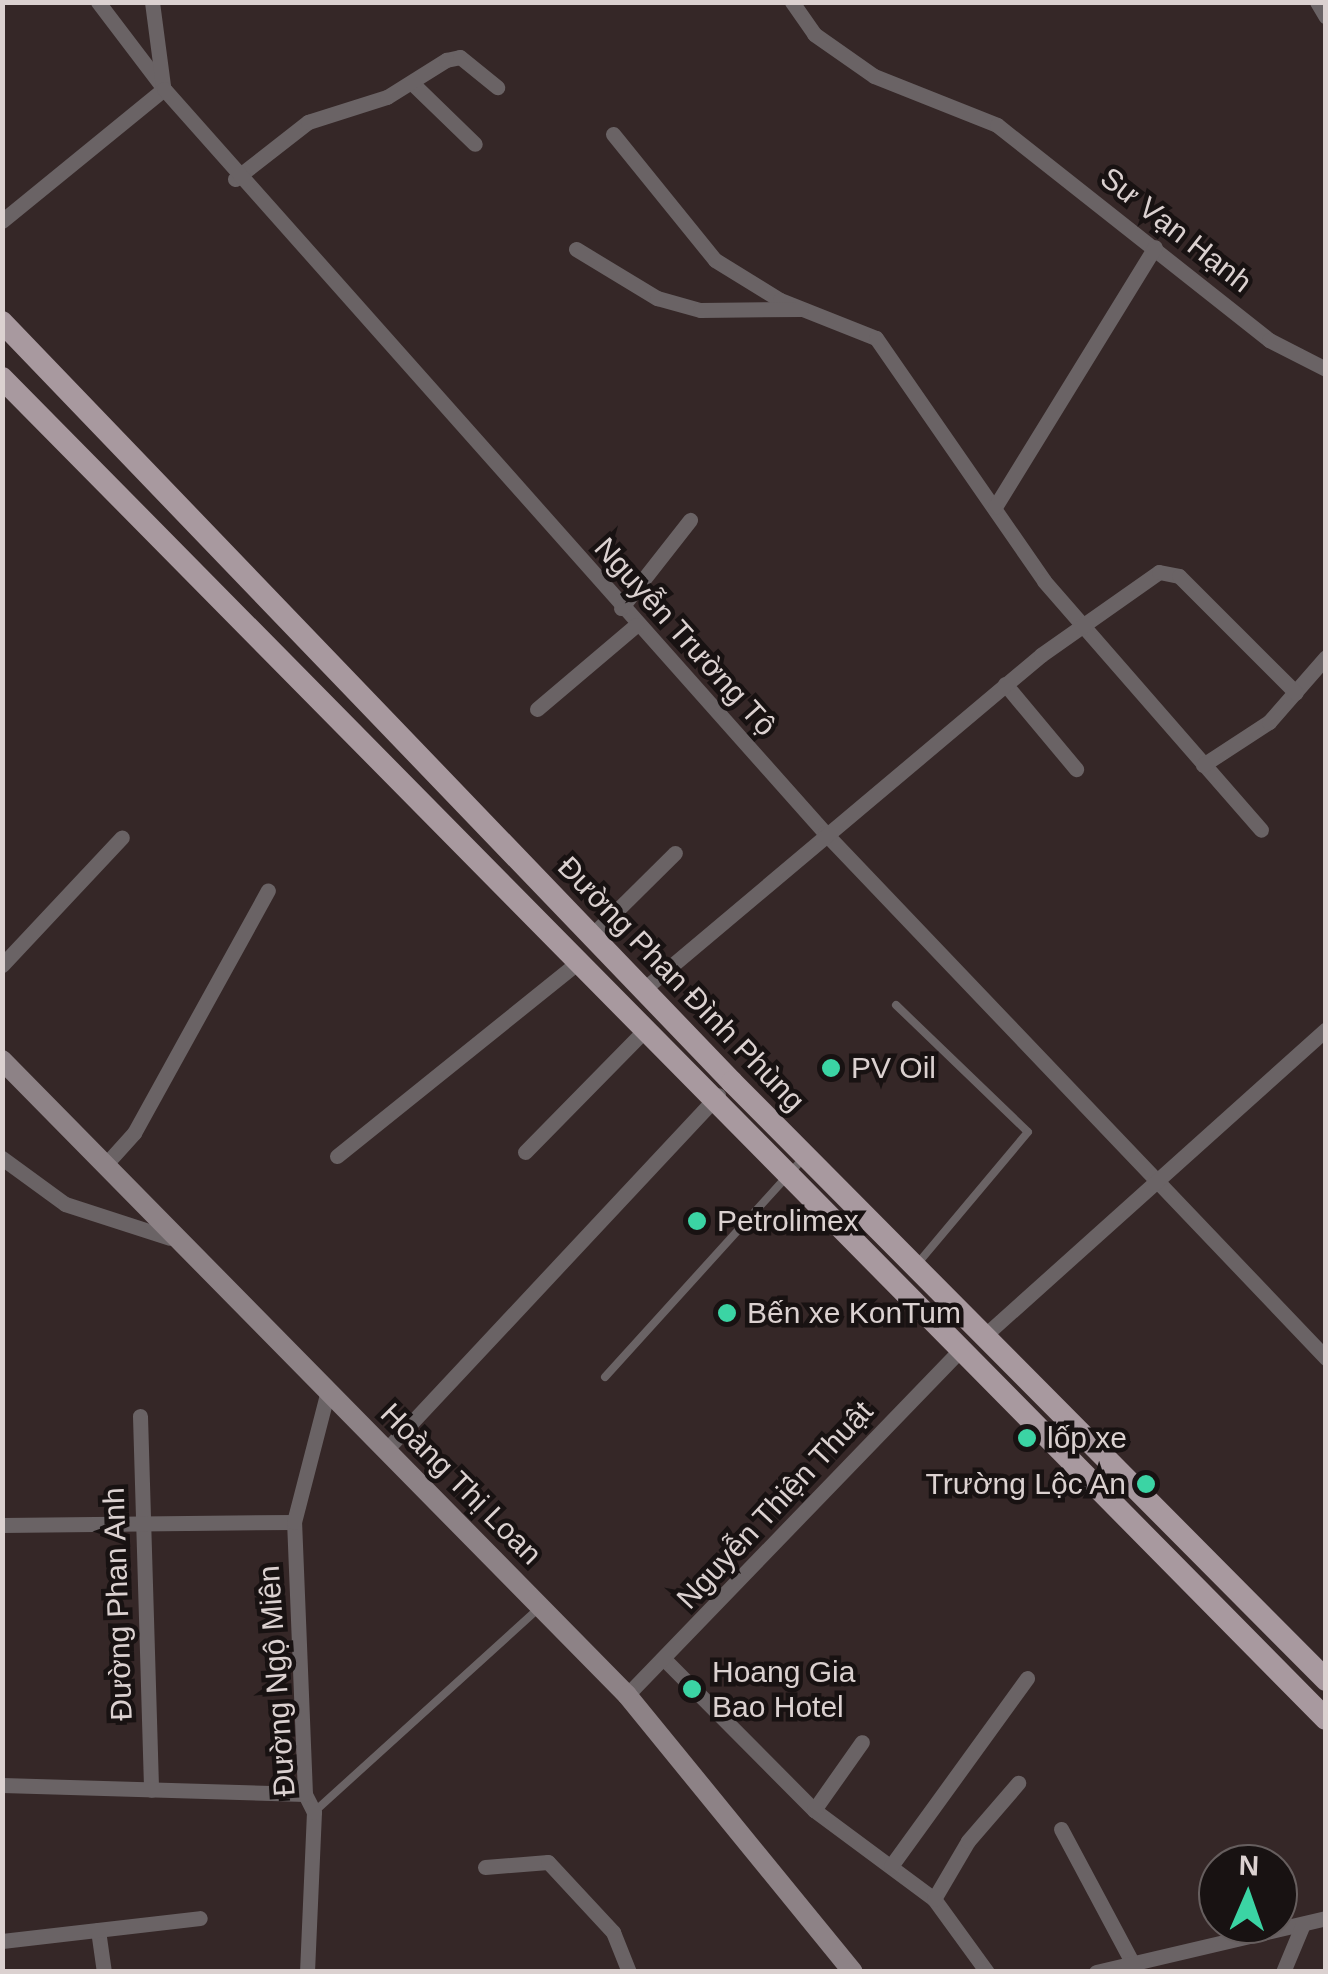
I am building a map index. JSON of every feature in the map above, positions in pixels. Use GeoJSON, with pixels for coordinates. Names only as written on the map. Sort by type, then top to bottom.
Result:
{"type":"FeatureCollection","features":[{"type":"Feature","properties":{"kind":"main road","name":"Đường Phan Đình Phùng"},"geometry":{"type":"LineString","coordinates":[[2,322],[732,1082],[1326,1680]]}},
{"type":"Feature","properties":{"kind":"main road","name":"Đường Phan Đình Phùng"},"geometry":{"type":"LineString","coordinates":[[2,378],[1326,1718]]}},
{"type":"Feature","properties":{"kind":"street","name":"Nguyễn Trường Tộ"},"geometry":{"type":"LineString","coordinates":[[98,2],[235,179],[636,625],[825,833],[1326,1358]]}},
{"type":"Feature","properties":{"kind":"street"},"geometry":{"type":"LineString","coordinates":[[2,221],[164,89],[152,2]]}},
{"type":"Feature","properties":{"kind":"street","name":"Sư Vạn Hạnh"},"geometry":{"type":"LineString","coordinates":[[792,2],[814,34],[874,76],[997,125],[1270,340],[1326,369]]}},
{"type":"Feature","properties":{"kind":"street"},"geometry":{"type":"LineString","coordinates":[[1316,2],[1326,16]]}},
{"type":"Feature","properties":{"kind":"street"},"geometry":{"type":"LineString","coordinates":[[235,179],[308,122],[412,84],[460,56],[497,87]]}},
{"type":"Feature","properties":{"kind":"street"},"geometry":{"type":"LineString","coordinates":[[412,84],[475,144]]}},
{"type":"Feature","properties":{"kind":"street"},"geometry":{"type":"LineString","coordinates":[[613,134],[715,260],[803,309],[876,338],[1084,631],[1261,830]]}},
{"type":"Feature","properties":{"kind":"street"},"geometry":{"type":"LineString","coordinates":[[994,507],[1155,246]]}},
{"type":"Feature","properties":{"kind":"street"},"geometry":{"type":"LineString","coordinates":[[576,249],[657,298],[700,310],[803,309]]}},
{"type":"Feature","properties":{"kind":"street"},"geometry":{"type":"LineString","coordinates":[[622,608],[690,520]]}},
{"type":"Feature","properties":{"kind":"street"},"geometry":{"type":"LineString","coordinates":[[644,989],[1006,684],[1084,631],[1150,576],[1170,572],[1296,692]]}},
{"type":"Feature","properties":{"kind":"street"},"geometry":{"type":"LineString","coordinates":[[537,709],[636,625]]}},
{"type":"Feature","properties":{"kind":"street"},"geometry":{"type":"LineString","coordinates":[[1202,765],[1296,692],[1326,657]]}},
{"type":"Feature","properties":{"kind":"street"},"geometry":{"type":"LineString","coordinates":[[1006,684],[1076,769]]}},
{"type":"Feature","properties":{"kind":"street"},"geometry":{"type":"LineString","coordinates":[[2,965],[122,837]]}},
{"type":"Feature","properties":{"kind":"street"},"geometry":{"type":"LineString","coordinates":[[592,936],[675,852]]}},
{"type":"Feature","properties":{"kind":"street"},"geometry":{"type":"LineString","coordinates":[[106,1164],[134,1133],[268,890]]}},
{"type":"Feature","properties":{"kind":"street"},"geometry":{"type":"LineString","coordinates":[[337,1156],[578,962]]}},
{"type":"Feature","properties":{"kind":"street"},"geometry":{"type":"LineString","coordinates":[[984,1337],[1326,1029]]}},
{"type":"Feature","properties":{"kind":"street"},"geometry":{"type":"LineString","coordinates":[[525,1152],[645,1030]]}},
{"type":"Feature","properties":{"kind":"street","name":"Hoàng Thị Loan"},"geometry":{"type":"LineString","coordinates":[[2,1060],[106,1164],[170,1238],[328,1391],[627,1695],[854,1972]]}},
{"type":"Feature","properties":{"kind":"street"},"geometry":{"type":"LineString","coordinates":[[386,1450],[732,1082]]}},
{"type":"Feature","properties":{"kind":"street"},"geometry":{"type":"LineString","coordinates":[[2,1158],[66,1204],[170,1238]]}},
{"type":"Feature","properties":{"kind":"street","name":"Nguyễn Thiện Thuật"},"geometry":{"type":"LineString","coordinates":[[627,1695],[666,1660],[960,1350]]}},
{"type":"Feature","properties":{"kind":"street","name":"Đường Ngộ Miên"},"geometry":{"type":"LineString","coordinates":[[307,1972],[314,1812],[305,1794],[294,1522],[328,1391]]}},
{"type":"Feature","properties":{"kind":"street","name":"Đường Phan Anh"},"geometry":{"type":"LineString","coordinates":[[140,1416],[151,1790]]}},
{"type":"Feature","properties":{"kind":"street"},"geometry":{"type":"LineString","coordinates":[[2,1525],[294,1522]]}},
{"type":"Feature","properties":{"kind":"street"},"geometry":{"type":"LineString","coordinates":[[666,1660],[814,1810],[934,1899],[987,1972]]}},
{"type":"Feature","properties":{"kind":"street"},"geometry":{"type":"LineString","coordinates":[[891,1866],[1027,1678]]}},
{"type":"Feature","properties":{"kind":"street"},"geometry":{"type":"LineString","coordinates":[[814,1810],[862,1742]]}},
{"type":"Feature","properties":{"kind":"street"},"geometry":{"type":"LineString","coordinates":[[934,1899],[1018,1783]]}},
{"type":"Feature","properties":{"kind":"street"},"geometry":{"type":"LineString","coordinates":[[2,1786],[305,1794]]}},
{"type":"Feature","properties":{"kind":"street"},"geometry":{"type":"LineString","coordinates":[[1061,1828],[1132,1962]]}},
{"type":"Feature","properties":{"kind":"street"},"geometry":{"type":"LineString","coordinates":[[485,1866],[548,1862],[613,1932],[629,1972]]}},
{"type":"Feature","properties":{"kind":"street"},"geometry":{"type":"LineString","coordinates":[[2,1942],[200,1918]]}},
{"type":"Feature","properties":{"kind":"street"},"geometry":{"type":"LineString","coordinates":[[1096,1972],[1326,1918]]}},
{"type":"Feature","properties":{"kind":"street"},"geometry":{"type":"LineString","coordinates":[[1283,1972],[1303,1924]]}},
{"type":"Feature","properties":{"kind":"street"},"geometry":{"type":"LineString","coordinates":[[98,1930],[104,1972]]}},
{"type":"Feature","properties":{"kind":"lane"},"geometry":{"type":"LineString","coordinates":[[896,1005],[1028,1132],[914,1266]]}},
{"type":"Feature","properties":{"kind":"lane"},"geometry":{"type":"LineString","coordinates":[[605,1378],[807,1156]]}},
{"type":"Feature","properties":{"kind":"lane"},"geometry":{"type":"LineString","coordinates":[[314,1812],[540,1607]]}},
{"type":"Feature","properties":{"kind":"place","name":"PV Oil"},"geometry":{"type":"Point","coordinates":[831,1068]}},
{"type":"Feature","properties":{"kind":"place","name":"Petrolimex"},"geometry":{"type":"Point","coordinates":[697,1221]}},
{"type":"Feature","properties":{"kind":"place","name":"Bến xe KonTum"},"geometry":{"type":"Point","coordinates":[727,1313]}},
{"type":"Feature","properties":{"kind":"place","name":"lốp xe"},"geometry":{"type":"Point","coordinates":[1027,1438]}},
{"type":"Feature","properties":{"kind":"place","name":"Trường Lộc An"},"geometry":{"type":"Point","coordinates":[1146,1484]}},
{"type":"Feature","properties":{"kind":"place","name":"Hoang Gia Bao Hotel"},"geometry":{"type":"Point","coordinates":[692,1689]}}]}
